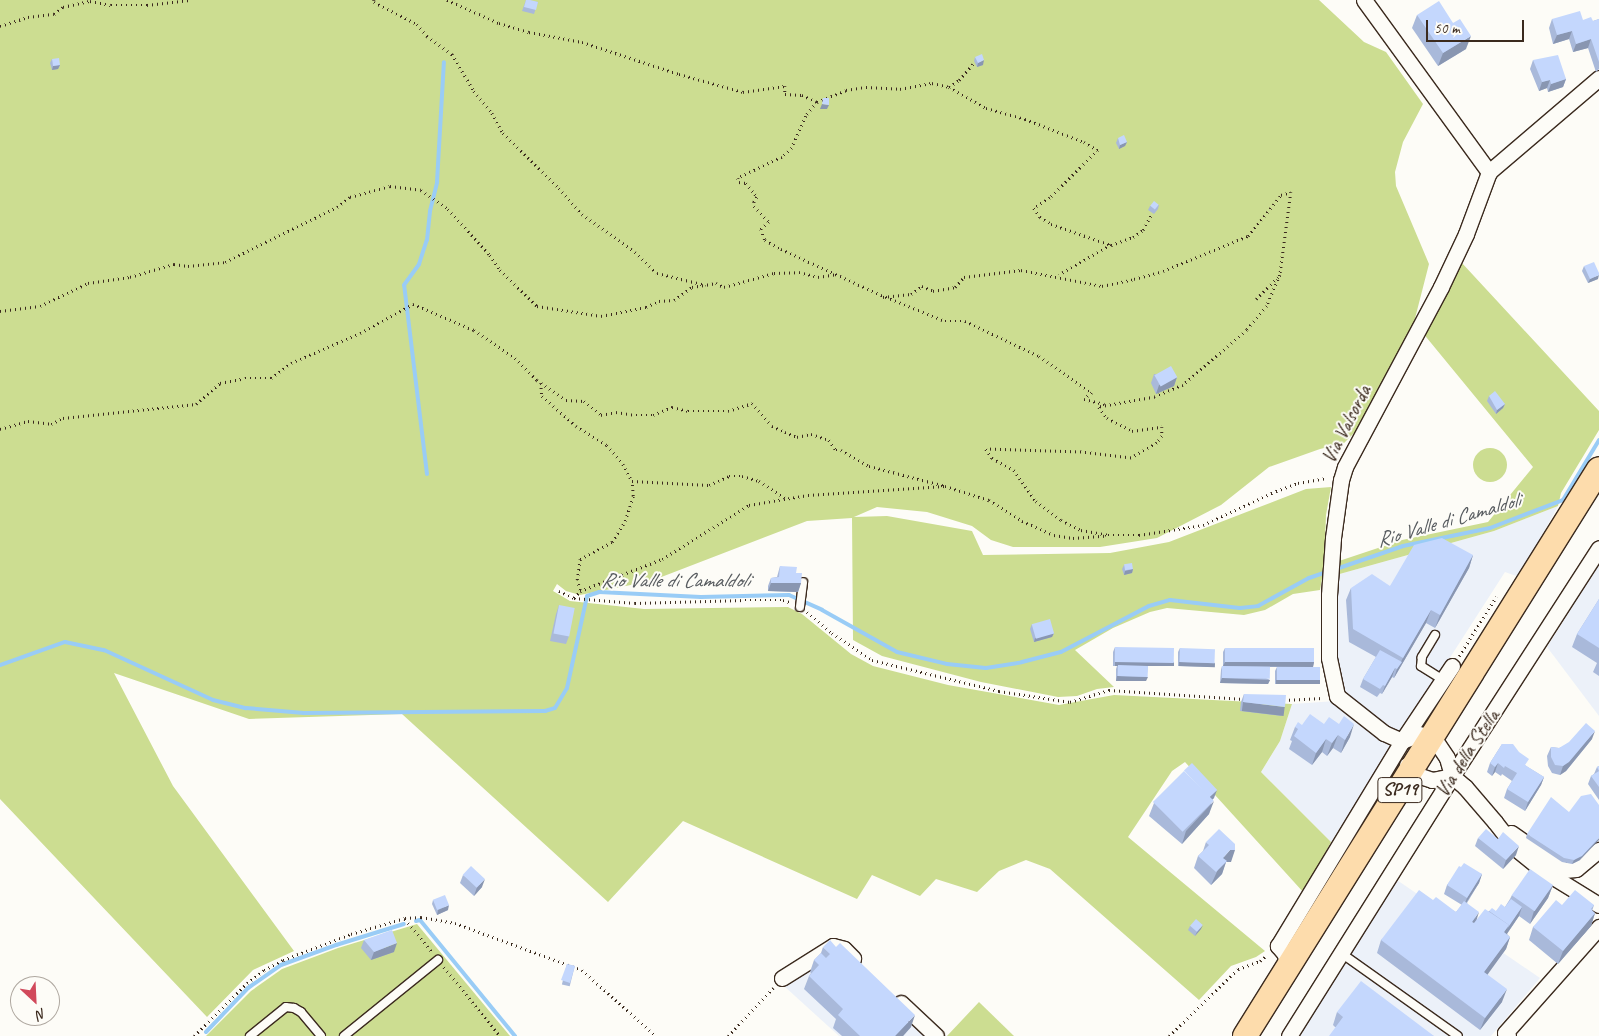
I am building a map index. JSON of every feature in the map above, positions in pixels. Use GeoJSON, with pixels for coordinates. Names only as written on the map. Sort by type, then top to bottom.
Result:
{"type":"FeatureCollection","features":[{"type":"Feature","properties":{"kind":"main road","name":"Via della Stella"},"geometry":{"type":"LineString","coordinates":[[1245,1036],[1434,737],[1599,469]]}},
{"type":"Feature","properties":{"kind":"street"},"geometry":{"type":"LineString","coordinates":[[1364,0],[1489,172]]}},
{"type":"Feature","properties":{"kind":"street","name":"Via Valsorda"},"geometry":{"type":"LineString","coordinates":[[1337,696],[1329,658],[1329,595],[1333,538],[1341,480],[1345,467],[1466,234],[1489,172],[1599,78]]}},
{"type":"Feature","properties":{"kind":"street","name":"Via della Stella"},"geometry":{"type":"LineString","coordinates":[[1554,543],[1578,523],[1599,491]]}},
{"type":"Feature","properties":{"kind":"street","name":"Via della Stella"},"geometry":{"type":"LineString","coordinates":[[1289,1036],[1452,776],[1599,548]]}},
{"type":"Feature","properties":{"kind":"street"},"geometry":{"type":"LineString","coordinates":[[1287,967],[1285,954],[1278,946],[1402,741],[1452,666]]}},
{"type":"Feature","properties":{"kind":"street"},"geometry":{"type":"LineString","coordinates":[[1337,696],[1384,733],[1402,741],[1419,734],[1434,737],[1448,758],[1452,776],[1465,786],[1515,848],[1542,870],[1599,905]]}},
{"type":"Feature","properties":{"kind":"street"},"geometry":{"type":"LineString","coordinates":[[1402,741],[1402,754],[1411,772],[1432,780],[1452,776]]}},
{"type":"Feature","properties":{"kind":"street"},"geometry":{"type":"LineString","coordinates":[[1495,822],[1564,870],[1576,870],[1599,850]]}},
{"type":"Feature","properties":{"kind":"street"},"geometry":{"type":"LineString","coordinates":[[1508,1036],[1505,1033],[1599,927]]}},
{"type":"Feature","properties":{"kind":"street"},"geometry":{"type":"LineString","coordinates":[[782,978],[832,946],[844,949],[865,969]]}},
{"type":"Feature","properties":{"kind":"street"},"geometry":{"type":"LineString","coordinates":[[894,996],[936,1036]]}},
{"type":"Feature","properties":{"kind":"lane"},"geometry":{"type":"LineString","coordinates":[[800,606],[803,582]]}},
{"type":"Feature","properties":{"kind":"lane"},"geometry":{"type":"LineString","coordinates":[[1435,635],[1422,656],[1421,666],[1443,680]]}},
{"type":"Feature","properties":{"kind":"lane"},"geometry":{"type":"LineString","coordinates":[[1341,952],[1458,1036]]}},
{"type":"Feature","properties":{"kind":"lane"},"geometry":{"type":"LineString","coordinates":[[344,1036],[438,960]]}},
{"type":"Feature","properties":{"kind":"lane"},"geometry":{"type":"LineString","coordinates":[[250,1036],[286,1007],[294,1008],[301,1012],[321,1036]]}},
{"type":"Feature","properties":{"kind":"path"},"geometry":{"type":"LineString","coordinates":[[0,26],[28,17],[54,14],[64,7],[90,1],[110,5],[147,5],[190,0]]}},
{"type":"Feature","properties":{"kind":"path"},"geometry":{"type":"LineString","coordinates":[[374,0],[374,2],[417,24],[427,36],[452,54],[503,133],[559,188],[582,214],[635,252],[657,273],[707,285]]}},
{"type":"Feature","properties":{"kind":"path"},"geometry":{"type":"LineString","coordinates":[[447,0],[499,23],[529,32],[582,42],[679,74],[743,92],[785,86],[785,94],[802,95],[817,102]]}},
{"type":"Feature","properties":{"kind":"path"},"geometry":{"type":"LineString","coordinates":[[949,87],[960,80],[973,64]]}},
{"type":"Feature","properties":{"kind":"path"},"geometry":{"type":"LineString","coordinates":[[883,296],[911,294],[922,286],[933,291],[955,287],[964,277],[1021,270],[1102,286],[1163,271],[1248,236],[1282,195],[1290,192],[1280,275],[1267,306],[1247,330],[1190,380],[1155,397],[1120,404],[1105,404],[1084,399],[1092,394],[1039,356],[965,321],[945,321],[883,296],[781,250],[765,240],[761,229],[769,222],[754,206],[757,197],[755,194],[746,183],[739,182],[738,180],[747,172],[766,166],[782,157],[792,148],[806,116],[817,102],[846,90],[866,87],[900,89],[932,83],[949,87],[986,108],[1025,119],[1084,142],[1098,150],[1050,198],[1034,208],[1040,217],[1051,224],[1111,245]]}},
{"type":"Feature","properties":{"kind":"path"},"geometry":{"type":"LineString","coordinates":[[0,311],[40,306],[88,283],[130,277],[174,264],[188,266],[225,262],[336,206],[350,197],[390,186],[421,190],[448,209],[490,255],[500,270],[537,306],[601,316],[646,307],[659,301],[674,300],[692,288],[716,283],[724,288],[774,273],[799,272],[818,278],[836,274]]}},
{"type":"Feature","properties":{"kind":"path"},"geometry":{"type":"LineString","coordinates":[[1059,276],[1111,245],[1133,237],[1142,230],[1151,215]]}},
{"type":"Feature","properties":{"kind":"path"},"geometry":{"type":"LineString","coordinates":[[1256,299],[1280,275]]}},
{"type":"Feature","properties":{"kind":"path"},"geometry":{"type":"LineString","coordinates":[[0,429],[28,421],[51,424],[63,418],[196,404],[220,383],[245,378],[271,378],[291,363],[360,333],[413,304],[474,330],[515,358],[541,383],[566,400],[584,401],[601,415],[616,412],[653,415],[672,407],[688,411],[728,411],[752,403],[772,426],[785,432],[797,437],[811,434],[829,440],[836,450],[841,450],[869,466],[989,500],[1022,522],[1054,534],[1073,538],[1139,535],[1203,525],[1234,509],[1298,483],[1321,478],[1341,480]]}},
{"type":"Feature","properties":{"kind":"path"},"geometry":{"type":"LineString","coordinates":[[541,383],[542,396],[576,426],[607,445],[623,464],[632,481],[633,496],[625,521],[612,542],[580,559],[577,580],[580,591]]}},
{"type":"Feature","properties":{"kind":"path"},"geometry":{"type":"LineString","coordinates":[[1105,404],[1099,407],[1107,418],[1132,431],[1162,427],[1162,436],[1157,442],[1130,458],[1081,452],[986,449],[992,458],[1014,470],[1036,501],[1061,520],[1081,530],[1108,535]]}},
{"type":"Feature","properties":{"kind":"path"},"geometry":{"type":"LineString","coordinates":[[632,481],[710,485],[730,476],[742,476],[760,481],[785,498]]}},
{"type":"Feature","properties":{"kind":"path"},"geometry":{"type":"LineString","coordinates":[[574,598],[580,591],[662,559],[749,505],[785,498],[945,486]]}},
{"type":"Feature","properties":{"kind":"path"},"geometry":{"type":"LineString","coordinates":[[559,591],[574,598],[635,603],[783,600],[800,606],[832,633],[872,660],[990,689],[1070,702],[1109,690],[1249,699]]}},
{"type":"Feature","properties":{"kind":"path"},"geometry":{"type":"LineString","coordinates":[[1452,666],[1499,592]]}},
{"type":"Feature","properties":{"kind":"path"},"geometry":{"type":"LineString","coordinates":[[1277,700],[1337,696]]}},
{"type":"Feature","properties":{"kind":"path"},"geometry":{"type":"LineString","coordinates":[[404,918],[500,1036]]}},
{"type":"Feature","properties":{"kind":"path"},"geometry":{"type":"LineString","coordinates":[[1169,1036],[1238,969],[1267,955]]}},
{"type":"Feature","properties":{"kind":"path"},"geometry":{"type":"LineString","coordinates":[[728,1036],[765,997]]}},
{"type":"Feature","properties":{"kind":"shaded area"},"geometry":{"type":"Polygon","coordinates":[[[1558,506],[1519,577],[1505,572],[1399,737],[1340,693],[1334,675],[1336,575],[1494,531],[1558,506]]]}},
{"type":"Feature","properties":{"kind":"shaded area"},"geometry":{"type":"Polygon","coordinates":[[[1599,565],[1599,716],[1547,647],[1599,565]]]}},
{"type":"Feature","properties":{"kind":"shaded area"},"geometry":{"type":"Polygon","coordinates":[[[1336,701],[1395,743],[1331,842],[1261,772],[1280,741],[1292,704],[1336,701]]]}},
{"type":"Feature","properties":{"kind":"shaded area"},"geometry":{"type":"Polygon","coordinates":[[[1394,878],[1540,978],[1491,1036],[1298,1036],[1394,878]]]}},
{"type":"Feature","properties":{"kind":"shaded area"},"geometry":{"type":"Polygon","coordinates":[[[824,953],[929,1036],[839,1036],[784,986],[824,953]]]}},
{"type":"Feature","properties":{"kind":"green space"},"geometry":{"type":"Polygon","coordinates":[[[0,0],[1319,0],[1364,42],[1386,52],[1423,104],[1403,142],[1395,172],[1396,186],[1429,264],[1411,334],[1358,429],[1344,443],[1320,449],[1269,467],[1221,505],[1157,538],[1100,547],[1013,547],[991,540],[972,526],[927,512],[877,507],[854,517],[887,516],[972,531],[983,555],[1110,553],[1169,542],[1306,489],[1331,487],[1326,515],[1324,568],[1320,590],[1293,594],[1265,610],[1244,615],[1167,608],[1150,612],[1113,628],[1075,650],[1114,687],[1097,689],[1077,696],[1058,697],[981,682],[882,656],[853,640],[852,518],[807,521],[651,581],[580,595],[566,591],[557,584],[553,591],[570,601],[644,609],[788,607],[802,614],[851,654],[873,666],[948,685],[1059,705],[1114,695],[1292,704],[1280,741],[1261,772],[1331,842],[1304,893],[1185,762],[1172,771],[1128,837],[1265,951],[1256,957],[1231,966],[1199,1000],[1050,869],[1026,860],[999,871],[977,892],[936,879],[920,896],[872,875],[857,899],[683,821],[608,902],[402,714],[249,719],[114,673],[173,786],[294,951],[253,970],[207,1017],[0,799],[0,0]]]}},
{"type":"Feature","properties":{"kind":"green space"},"geometry":{"type":"Polygon","coordinates":[[[1461,262],[1599,411],[1599,430],[1561,493],[1558,506],[1494,531],[1336,575],[1339,561],[1402,540],[1488,522],[1533,467],[1422,332],[1461,262]]]}},
{"type":"Feature","properties":{"kind":"green space"},"geometry":{"type":"Polygon","coordinates":[[[1490,448],[1497,449],[1502,453],[1506,458],[1506,472],[1502,477],[1497,481],[1490,482],[1483,481],[1478,477],[1474,472],[1473,465],[1474,458],[1478,453],[1483,449],[1490,448]]]}},
{"type":"Feature","properties":{"kind":"green space"},"geometry":{"type":"Polygon","coordinates":[[[417,924],[510,1036],[206,1036],[251,991],[282,969],[338,948],[417,924]]]}},
{"type":"Feature","properties":{"kind":"green space"},"geometry":{"type":"Polygon","coordinates":[[[979,1002],[1014,1036],[947,1036],[979,1002]]]}},
{"type":"Feature","properties":{"kind":"building"},"geometry":{"type":"Polygon","coordinates":[[[526,0],[538,2],[536,10],[524,7],[526,0]]]}},
{"type":"Feature","properties":{"kind":"building"},"geometry":{"type":"Polygon","coordinates":[[[1439,1],[1453,23],[1460,19],[1471,36],[1443,53],[1417,15],[1439,1]]]}},
{"type":"Feature","properties":{"kind":"building"},"geometry":{"type":"Polygon","coordinates":[[[1580,11],[1583,20],[1591,17],[1593,21],[1599,19],[1599,62],[1591,39],[1576,44],[1572,31],[1557,35],[1552,19],[1580,11]]]}},
{"type":"Feature","properties":{"kind":"building"},"geometry":{"type":"Polygon","coordinates":[[[982,54],[984,60],[978,63],[975,57],[982,54]]]}},
{"type":"Feature","properties":{"kind":"building"},"geometry":{"type":"Polygon","coordinates":[[[1558,55],[1566,79],[1551,84],[1550,80],[1542,82],[1533,60],[1558,55]]]}},
{"type":"Feature","properties":{"kind":"building"},"geometry":{"type":"Polygon","coordinates":[[[59,58],[60,65],[53,66],[52,59],[59,58]]]}},
{"type":"Feature","properties":{"kind":"building"},"geometry":{"type":"Polygon","coordinates":[[[823,98],[829,98],[829,105],[822,104],[823,98]]]}},
{"type":"Feature","properties":{"kind":"building"},"geometry":{"type":"Polygon","coordinates":[[[1124,135],[1127,142],[1120,145],[1118,138],[1124,135]]]}},
{"type":"Feature","properties":{"kind":"building"},"geometry":{"type":"Polygon","coordinates":[[[1154,201],[1159,205],[1155,209],[1150,206],[1154,201]]]}},
{"type":"Feature","properties":{"kind":"building"},"geometry":{"type":"Polygon","coordinates":[[[1594,262],[1599,275],[1590,279],[1584,266],[1594,262]]]}},
{"type":"Feature","properties":{"kind":"building"},"geometry":{"type":"Polygon","coordinates":[[[1171,366],[1177,377],[1161,387],[1154,375],[1171,366]]]}},
{"type":"Feature","properties":{"kind":"building"},"geometry":{"type":"Polygon","coordinates":[[[1495,391],[1505,404],[1497,410],[1489,396],[1495,391]]]}},
{"type":"Feature","properties":{"kind":"building"},"geometry":{"type":"Polygon","coordinates":[[[1442,538],[1473,555],[1440,615],[1431,610],[1403,658],[1353,629],[1351,588],[1372,574],[1390,586],[1414,545],[1442,538]]]}},
{"type":"Feature","properties":{"kind":"building"},"geometry":{"type":"Polygon","coordinates":[[[1132,563],[1133,569],[1125,570],[1124,564],[1132,563]]]}},
{"type":"Feature","properties":{"kind":"building"},"geometry":{"type":"Polygon","coordinates":[[[780,566],[797,567],[796,573],[802,573],[801,583],[771,583],[771,578],[779,577],[780,566]]]}},
{"type":"Feature","properties":{"kind":"building"},"geometry":{"type":"Polygon","coordinates":[[[1599,599],[1599,648],[1577,634],[1599,599]]]}},
{"type":"Feature","properties":{"kind":"building"},"geometry":{"type":"Polygon","coordinates":[[[559,605],[575,608],[569,637],[553,633],[559,605]]]}},
{"type":"Feature","properties":{"kind":"building"},"geometry":{"type":"Polygon","coordinates":[[[1050,619],[1054,633],[1036,639],[1032,624],[1050,619]]]}},
{"type":"Feature","properties":{"kind":"building"},"geometry":{"type":"Polygon","coordinates":[[[1115,647],[1174,648],[1174,663],[1115,662],[1115,647]]]}},
{"type":"Feature","properties":{"kind":"building"},"geometry":{"type":"Polygon","coordinates":[[[1180,648],[1215,649],[1214,663],[1180,662],[1180,648]]]}},
{"type":"Feature","properties":{"kind":"building"},"geometry":{"type":"Polygon","coordinates":[[[1225,648],[1314,648],[1314,662],[1225,662],[1225,648]]]}},
{"type":"Feature","properties":{"kind":"building"},"geometry":{"type":"Polygon","coordinates":[[[1380,650],[1402,662],[1397,669],[1395,668],[1385,686],[1383,685],[1380,689],[1363,679],[1380,650]]]}},
{"type":"Feature","properties":{"kind":"building"},"geometry":{"type":"Polygon","coordinates":[[[1118,665],[1148,666],[1148,677],[1118,676],[1118,665]]]}},
{"type":"Feature","properties":{"kind":"building"},"geometry":{"type":"Polygon","coordinates":[[[1222,666],[1270,667],[1270,679],[1222,678],[1222,666]]]}},
{"type":"Feature","properties":{"kind":"building"},"geometry":{"type":"Polygon","coordinates":[[[1277,667],[1320,667],[1320,680],[1277,680],[1277,667]]]}},
{"type":"Feature","properties":{"kind":"building"},"geometry":{"type":"Polygon","coordinates":[[[1244,694],[1286,695],[1285,707],[1243,702],[1244,694]]]}},
{"type":"Feature","properties":{"kind":"building"},"geometry":{"type":"Polygon","coordinates":[[[1310,714],[1324,724],[1329,717],[1339,724],[1344,716],[1354,724],[1345,740],[1338,735],[1332,743],[1326,739],[1316,753],[1294,736],[1298,729],[1295,727],[1298,722],[1302,725],[1310,714]]]}},
{"type":"Feature","properties":{"kind":"building"},"geometry":{"type":"Polygon","coordinates":[[[1586,723],[1595,731],[1569,762],[1563,766],[1555,765],[1551,757],[1551,747],[1559,748],[1569,742],[1586,723]]]}},
{"type":"Feature","properties":{"kind":"building"},"geometry":{"type":"Polygon","coordinates":[[[1502,744],[1513,744],[1519,752],[1529,759],[1525,765],[1544,777],[1528,802],[1507,789],[1517,773],[1505,766],[1504,768],[1498,763],[1495,767],[1490,763],[1502,744]]]}},
{"type":"Feature","properties":{"kind":"building"},"geometry":{"type":"Polygon","coordinates":[[[1192,763],[1217,790],[1209,798],[1184,771],[1192,763]]]}},
{"type":"Feature","properties":{"kind":"building"},"geometry":{"type":"Polygon","coordinates":[[[1184,771],[1214,801],[1183,832],[1153,802],[1184,771]]]}},
{"type":"Feature","properties":{"kind":"building"},"geometry":{"type":"Polygon","coordinates":[[[1599,771],[1599,787],[1591,776],[1599,771]]]}},
{"type":"Feature","properties":{"kind":"building"},"geometry":{"type":"Polygon","coordinates":[[[1591,794],[1599,805],[1599,838],[1582,856],[1574,860],[1564,858],[1527,834],[1551,797],[1569,812],[1581,796],[1591,794]]]}},
{"type":"Feature","properties":{"kind":"building"},"geometry":{"type":"Polygon","coordinates":[[[1219,829],[1235,844],[1235,850],[1230,850],[1223,858],[1227,861],[1216,872],[1198,856],[1209,845],[1206,842],[1219,829]]]}},
{"type":"Feature","properties":{"kind":"building"},"geometry":{"type":"Polygon","coordinates":[[[1486,829],[1498,839],[1503,832],[1519,846],[1506,860],[1478,838],[1486,829]]]}},
{"type":"Feature","properties":{"kind":"building"},"geometry":{"type":"Polygon","coordinates":[[[1464,863],[1482,874],[1467,898],[1447,885],[1459,866],[1461,867],[1464,863]]]}},
{"type":"Feature","properties":{"kind":"building"},"geometry":{"type":"Polygon","coordinates":[[[471,866],[485,879],[477,888],[463,875],[471,866]]]}},
{"type":"Feature","properties":{"kind":"building"},"geometry":{"type":"Polygon","coordinates":[[[1530,869],[1553,885],[1535,911],[1512,895],[1530,869]]]}},
{"type":"Feature","properties":{"kind":"building"},"geometry":{"type":"Polygon","coordinates":[[[1419,890],[1433,900],[1436,897],[1456,912],[1464,901],[1479,912],[1472,922],[1474,923],[1485,909],[1509,925],[1504,932],[1510,937],[1484,972],[1507,989],[1485,1018],[1381,940],[1419,890]]]}},
{"type":"Feature","properties":{"kind":"building"},"geometry":{"type":"Polygon","coordinates":[[[1575,890],[1594,905],[1591,909],[1595,913],[1563,951],[1533,927],[1556,900],[1562,905],[1575,890]]]}},
{"type":"Feature","properties":{"kind":"building"},"geometry":{"type":"Polygon","coordinates":[[[445,895],[449,905],[437,910],[433,900],[445,895]]]}},
{"type":"Feature","properties":{"kind":"building"},"geometry":{"type":"Polygon","coordinates":[[[1511,899],[1522,907],[1507,929],[1509,925],[1489,911],[1492,908],[1496,911],[1501,904],[1505,907],[1511,899]]]}},
{"type":"Feature","properties":{"kind":"building"},"geometry":{"type":"Polygon","coordinates":[[[1196,919],[1203,925],[1197,932],[1190,926],[1196,919]]]}},
{"type":"Feature","properties":{"kind":"building"},"geometry":{"type":"Polygon","coordinates":[[[392,930],[397,943],[374,952],[364,940],[392,930]]]}},
{"type":"Feature","properties":{"kind":"building"},"geometry":{"type":"Polygon","coordinates":[[[830,940],[836,947],[840,943],[915,1015],[895,1036],[860,1036],[838,1015],[843,1009],[809,976],[819,965],[814,960],[821,953],[826,958],[830,954],[823,947],[830,940]]]}},
{"type":"Feature","properties":{"kind":"building"},"geometry":{"type":"Polygon","coordinates":[[[567,964],[575,966],[570,983],[561,980],[567,964]]]}},
{"type":"Feature","properties":{"kind":"building"},"geometry":{"type":"Polygon","coordinates":[[[1361,981],[1434,1036],[1329,1036],[1343,1017],[1337,1012],[1361,981]]]}},
{"type":"Feature","properties":{"kind":"waterway"},"geometry":{"type":"LineString","coordinates":[[427,474],[404,285],[419,264],[427,240],[430,211],[437,182],[444,62]]}},
{"type":"Feature","properties":{"kind":"waterway","name":"Rio Valle di Camaldoli"},"geometry":{"type":"LineString","coordinates":[[1336,569],[1403,546],[1490,528],[1563,500],[1599,440]]}},
{"type":"Feature","properties":{"kind":"waterway","name":"Rio Valle di Camaldoli"},"geometry":{"type":"LineString","coordinates":[[0,665],[65,642],[104,650],[213,700],[246,708],[304,713],[545,711],[555,708],[567,688],[587,596],[599,592],[701,597],[789,595],[822,610],[897,652],[947,664],[986,668],[1022,662],[1061,652],[1149,606],[1170,600],[1240,608],[1258,606],[1309,578],[1326,572]]}},
{"type":"Feature","properties":{"kind":"waterway"},"geometry":{"type":"LineString","coordinates":[[416,921],[420,920],[515,1036]]}},
{"type":"Feature","properties":{"kind":"waterway"},"geometry":{"type":"LineString","coordinates":[[206,1032],[248,988],[281,965],[336,945],[404,924]]}}]}
